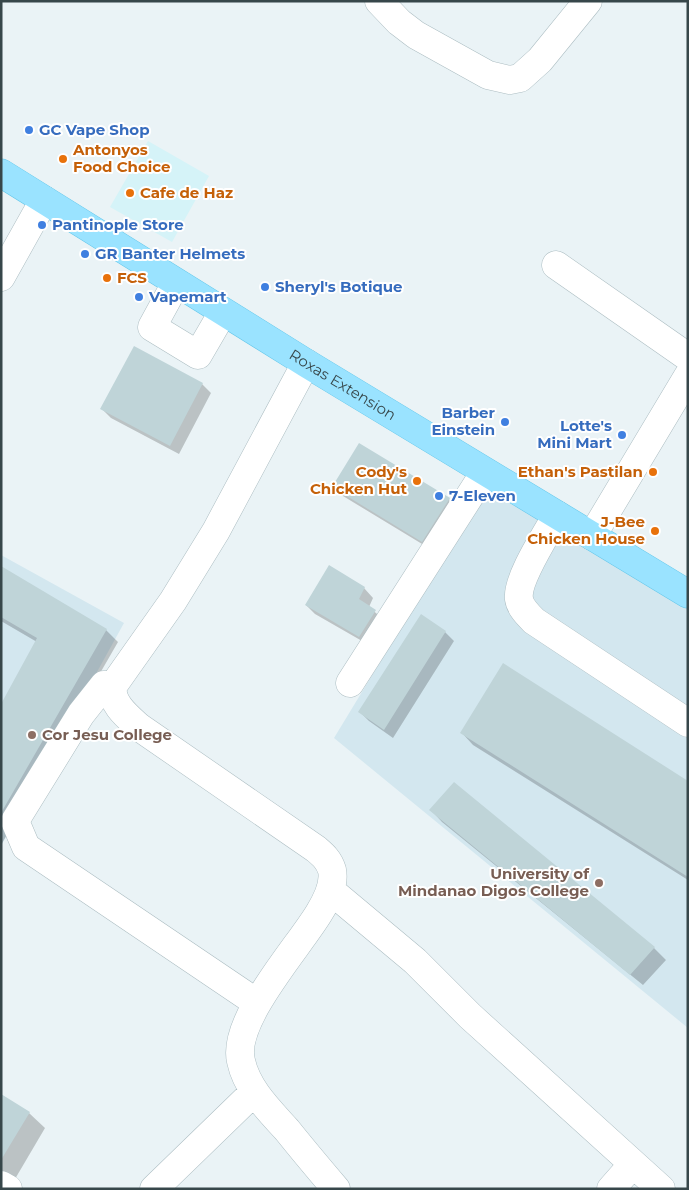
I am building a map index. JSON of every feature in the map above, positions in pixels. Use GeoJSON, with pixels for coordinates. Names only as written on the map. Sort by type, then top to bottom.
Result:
{"type":"FeatureCollection","features":[{"type":"Feature","properties":{"kind":"main road","name":"Roxas Extension"},"geometry":{"type":"LineString","coordinates":[[1,173],[306,363],[688,594]]}},
{"type":"Feature","properties":{"kind":"street"},"geometry":{"type":"LineString","coordinates":[[379,1],[399,22],[416,35],[488,75],[510,80],[520,78],[534,66],[588,1]]}},
{"type":"Feature","properties":{"kind":"street"},"geometry":{"type":"LineString","coordinates":[[1,277],[44,200]]}},
{"type":"Feature","properties":{"kind":"street"},"geometry":{"type":"LineString","coordinates":[[556,264],[688,357]]}},
{"type":"Feature","properties":{"kind":"street"},"geometry":{"type":"LineString","coordinates":[[176,283],[152,327],[198,355],[223,312]]}},
{"type":"Feature","properties":{"kind":"street"},"geometry":{"type":"LineString","coordinates":[[306,363],[211,540],[167,609],[113,686],[116,702],[139,727],[316,849],[330,864],[332,871],[330,890],[312,924],[257,1003],[244,1028],[239,1050],[243,1070],[254,1092],[336,1189]]}},
{"type":"Feature","properties":{"kind":"street"},"geometry":{"type":"LineString","coordinates":[[592,536],[688,376]]}},
{"type":"Feature","properties":{"kind":"street"},"geometry":{"type":"LineString","coordinates":[[350,683],[485,472]]}},
{"type":"Feature","properties":{"kind":"street"},"geometry":{"type":"LineString","coordinates":[[557,515],[522,578],[519,599],[524,609],[534,621],[688,723]]}},
{"type":"Feature","properties":{"kind":"street"},"geometry":{"type":"LineString","coordinates":[[113,686],[104,686],[81,714],[16,820],[26,847],[257,1003]]}},
{"type":"Feature","properties":{"kind":"street"},"geometry":{"type":"LineString","coordinates":[[330,890],[415,961],[470,1016],[660,1189]]}},
{"type":"Feature","properties":{"kind":"street"},"geometry":{"type":"LineString","coordinates":[[154,1189],[254,1092]]}},
{"type":"Feature","properties":{"kind":"street"},"geometry":{"type":"LineString","coordinates":[[611,1189],[633,1164]]}},
{"type":"Feature","properties":{"kind":"street"},"geometry":{"type":"LineString","coordinates":[[1,1185],[8,1189]]}},
{"type":"Feature","properties":{"kind":"shaded area"},"geometry":{"type":"Polygon","coordinates":[[[148,141],[209,176],[172,242],[110,207],[148,141]]]}},
{"type":"Feature","properties":{"kind":"shaded area","name":"University of Mindanao Digos College"},"geometry":{"type":"Polygon","coordinates":[[[487,486],[688,609],[688,1028],[334,738],[487,486]]]}},
{"type":"Feature","properties":{"kind":"shaded area","name":"Cor Jesu College"},"geometry":{"type":"Polygon","coordinates":[[[1,555],[124,623],[1,846],[1,555]]]}},
{"type":"Feature","properties":{"kind":"building"},"geometry":{"type":"Polygon","coordinates":[[[134,346],[203,383],[170,446],[100,409],[134,346]]]}},
{"type":"Feature","properties":{"kind":"building"},"geometry":{"type":"Polygon","coordinates":[[[359,443],[450,498],[422,542],[332,487],[359,443]]]}},
{"type":"Feature","properties":{"kind":"building"},"geometry":{"type":"Polygon","coordinates":[[[329,565],[365,587],[359,599],[376,610],[359,637],[305,605],[329,565]]]}},
{"type":"Feature","properties":{"kind":"building","name":"Cor Jesu College"},"geometry":{"type":"Polygon","coordinates":[[[1,566],[107,629],[1,813],[1,704],[37,638],[1,617],[1,566]]]}},
{"type":"Feature","properties":{"kind":"building"},"geometry":{"type":"Polygon","coordinates":[[[421,614],[446,631],[384,730],[358,712],[421,614]]]}},
{"type":"Feature","properties":{"kind":"building"},"geometry":{"type":"Polygon","coordinates":[[[503,663],[688,781],[688,877],[460,733],[503,663]]]}},
{"type":"Feature","properties":{"kind":"building"},"geometry":{"type":"Polygon","coordinates":[[[454,782],[655,947],[630,975],[429,810],[454,782]]]}},
{"type":"Feature","properties":{"kind":"building"},"geometry":{"type":"Polygon","coordinates":[[[1,1094],[30,1112],[1,1160],[1,1094]]]}},
{"type":"Feature","properties":{"kind":"place","name":"GC Vape Shop"},"geometry":{"type":"Point","coordinates":[29,130]}},
{"type":"Feature","properties":{"kind":"place","name":"Antonyos Food Choice"},"geometry":{"type":"Point","coordinates":[63,159]}},
{"type":"Feature","properties":{"kind":"place","name":"Cafe de Haz"},"geometry":{"type":"Point","coordinates":[130,193]}},
{"type":"Feature","properties":{"kind":"place","name":"Pantinople Store"},"geometry":{"type":"Point","coordinates":[42,225]}},
{"type":"Feature","properties":{"kind":"place","name":"GR Banter Helmets"},"geometry":{"type":"Point","coordinates":[85,254]}},
{"type":"Feature","properties":{"kind":"place","name":"FCS"},"geometry":{"type":"Point","coordinates":[107,278]}},
{"type":"Feature","properties":{"kind":"place","name":"Sheryl's Botique"},"geometry":{"type":"Point","coordinates":[265,287]}},
{"type":"Feature","properties":{"kind":"place","name":"Vapemart"},"geometry":{"type":"Point","coordinates":[139,297]}},
{"type":"Feature","properties":{"kind":"place","name":"Barber Einstein"},"geometry":{"type":"Point","coordinates":[505,422]}},
{"type":"Feature","properties":{"kind":"place","name":"Lotte's Mini Mart"},"geometry":{"type":"Point","coordinates":[622,435]}},
{"type":"Feature","properties":{"kind":"place","name":"Ethan's Pastilan"},"geometry":{"type":"Point","coordinates":[653,472]}},
{"type":"Feature","properties":{"kind":"place","name":"Cody's Chicken Hut"},"geometry":{"type":"Point","coordinates":[417,481]}},
{"type":"Feature","properties":{"kind":"place","name":"7-Eleven"},"geometry":{"type":"Point","coordinates":[439,496]}},
{"type":"Feature","properties":{"kind":"place","name":"J-Bee Chicken House"},"geometry":{"type":"Point","coordinates":[655,531]}},
{"type":"Feature","properties":{"kind":"place","name":"Cor Jesu College"},"geometry":{"type":"Point","coordinates":[32,735]}},
{"type":"Feature","properties":{"kind":"place","name":"University of Mindanao Digos College"},"geometry":{"type":"Point","coordinates":[599,883]}}]}
